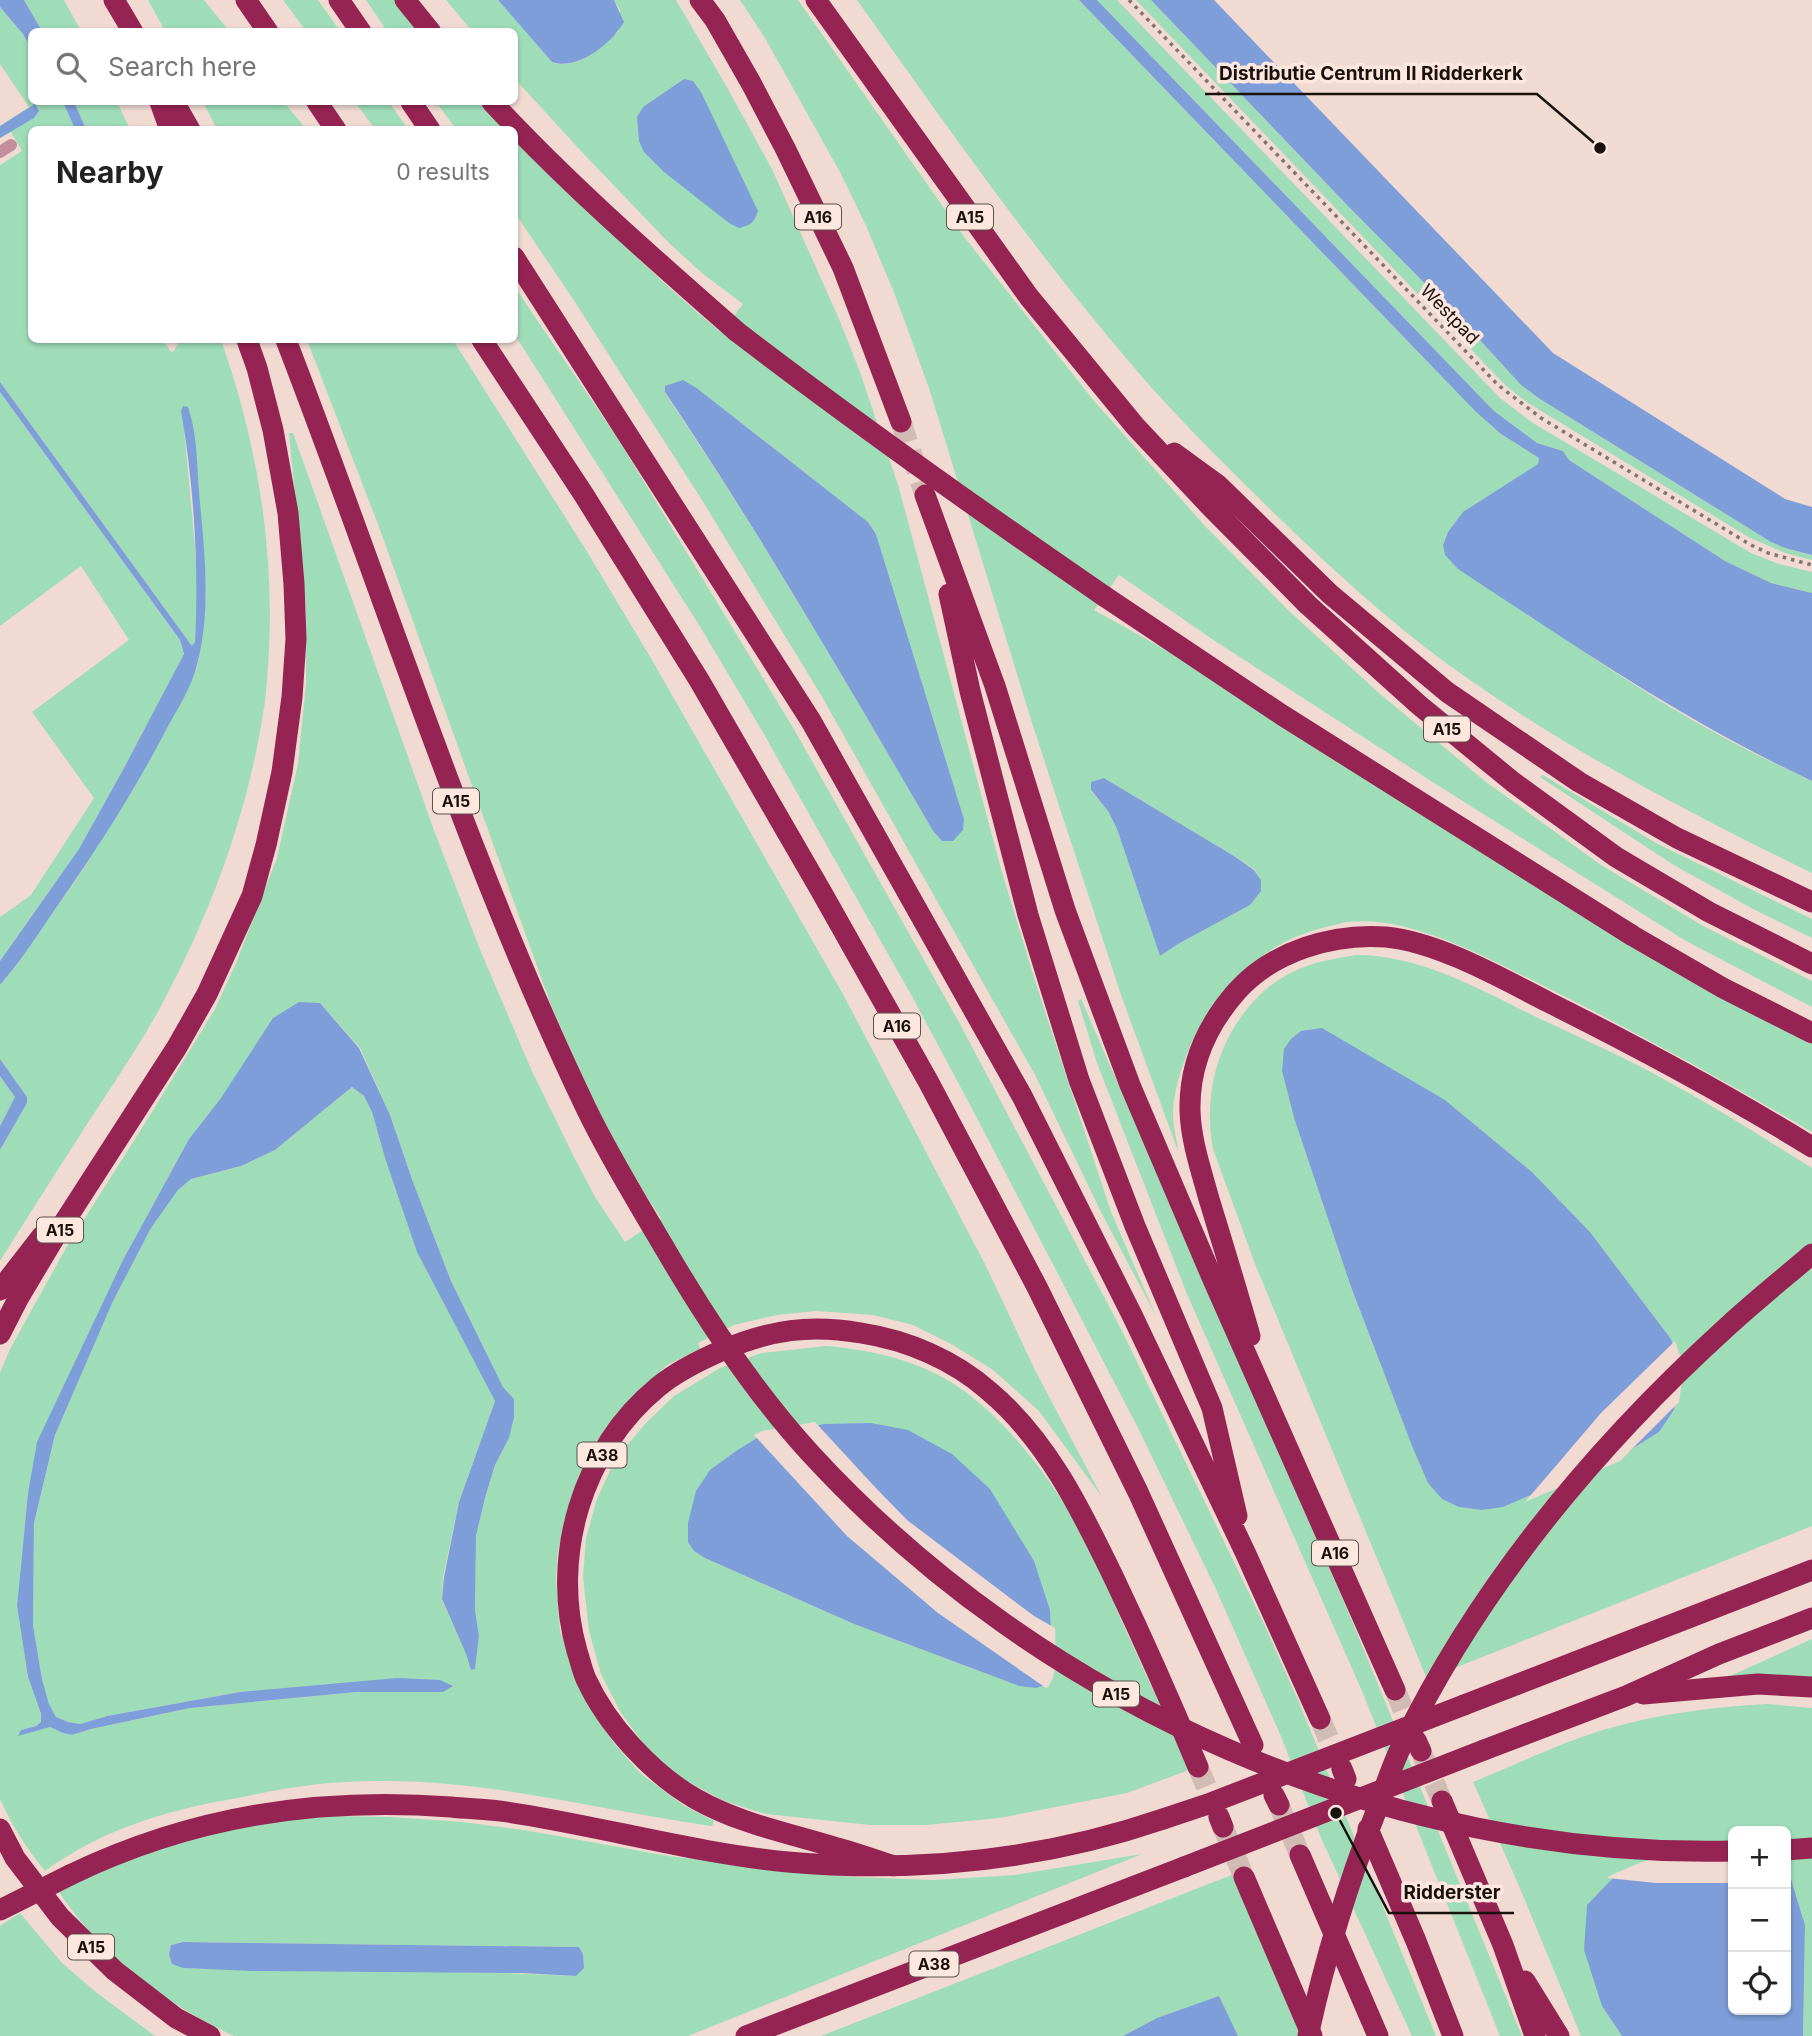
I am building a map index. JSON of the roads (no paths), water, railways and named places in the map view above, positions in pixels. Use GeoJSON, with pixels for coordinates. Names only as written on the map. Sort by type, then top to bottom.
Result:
{"type":"FeatureCollection","features":[{"type":"Feature","properties":{"kind":"highway"},"geometry":{"type":"LineString","coordinates":[[114,0],[131,28]]}},
{"type":"Feature","properties":{"kind":"highway"},"geometry":{"type":"LineString","coordinates":[[246,0],[265,28]]}},
{"type":"Feature","properties":{"kind":"highway"},"geometry":{"type":"LineString","coordinates":[[339,0],[358,28]]}},
{"type":"Feature","properties":{"kind":"highway"},"geometry":{"type":"LineString","coordinates":[[405,0],[427,28]]}},
{"type":"Feature","properties":{"kind":"highway","name":"A16"},"geometry":{"type":"LineString","coordinates":[[700,0],[715,20],[785,148],[842,268],[901,422]]}},
{"type":"Feature","properties":{"kind":"highway","name":"A15"},"geometry":{"type":"LineString","coordinates":[[816,0],[1028,297],[1135,426],[1308,605],[1419,705],[1513,782],[1616,857],[1709,912],[1812,964]]}},
{"type":"Feature","properties":{"kind":"highway"},"geometry":{"type":"LineString","coordinates":[[161,105],[169,126]]}},
{"type":"Feature","properties":{"kind":"highway"},"geometry":{"type":"LineString","coordinates":[[176,105],[188,126]]}},
{"type":"Feature","properties":{"kind":"highway"},"geometry":{"type":"LineString","coordinates":[[319,105],[333,126]]}},
{"type":"Feature","properties":{"kind":"highway"},"geometry":{"type":"LineString","coordinates":[[413,105],[427,126]]}},
{"type":"Feature","properties":{"kind":"highway"},"geometry":{"type":"LineString","coordinates":[[495,105],[514,126]]}},
{"type":"Feature","properties":{"kind":"highway"},"geometry":{"type":"LineString","coordinates":[[518,130],[628,237],[736,331],[850,418],[1104,596],[1282,715],[1633,936],[1723,988],[1812,1033]]}},
{"type":"Feature","properties":{"kind":"highway","name":"A16"},"geometry":{"type":"LineString","coordinates":[[518,263],[811,721],[1023,1096],[1132,1315],[1245,1552],[1320,1719]]}},
{"type":"Feature","properties":{"kind":"highway","name":"A15"},"geometry":{"type":"LineString","coordinates":[[0,1334],[56,1235],[126,1129],[207,994],[252,896],[266,845],[282,772],[292,697],[296,639],[294,583],[288,513],[273,430],[248,343]]}},
{"type":"Feature","properties":{"kind":"highway","name":"A15"},"geometry":{"type":"LineString","coordinates":[[287,343],[454,795],[540,1008],[587,1110],[623,1178],[710,1322],[750,1379],[808,1451],[854,1499],[904,1545],[1023,1637],[1090,1680],[1147,1712],[1258,1762],[1326,1787],[1414,1814],[1476,1828],[1628,1849],[1728,1851]]}},
{"type":"Feature","properties":{"kind":"highway","name":"A16"},"geometry":{"type":"LineString","coordinates":[[484,343],[584,495],[699,680],[928,1081],[1037,1287],[1138,1492],[1253,1745]]}},
{"type":"Feature","properties":{"kind":"highway","name":"A15"},"geometry":{"type":"LineString","coordinates":[[1135,426],[1218,485],[1330,594],[1447,692],[1579,782],[1677,838],[1812,902]]}},
{"type":"Feature","properties":{"kind":"highway","name":"A16"},"geometry":{"type":"LineString","coordinates":[[925,495],[995,686],[1065,911],[1102,1014],[1198,1245],[1395,1690]]}},
{"type":"Feature","properties":{"kind":"highway","name":"A16"},"geometry":{"type":"LineString","coordinates":[[933,520],[970,691],[1032,927],[1079,1080],[1135,1226],[1212,1408],[1245,1552]]}},
{"type":"Feature","properties":{"kind":"highway","name":"A16"},"geometry":{"type":"LineString","coordinates":[[1274,1415],[1196,1151],[1191,1128],[1190,1097],[1199,1053],[1212,1023],[1244,984],[1272,963],[1290,954],[1325,942],[1364,937],[1401,939],[1443,952],[1637,1046],[1812,1147]]}},
{"type":"Feature","properties":{"kind":"highway"},"geometry":{"type":"LineString","coordinates":[[0,1290],[126,1129]]}},
{"type":"Feature","properties":{"kind":"highway"},"geometry":{"type":"LineString","coordinates":[[1310,2036],[1320,1982],[1352,1872],[1401,1747],[1437,1676],[1535,1530],[1638,1414],[1728,1325],[1812,1254]]}},
{"type":"Feature","properties":{"kind":"highway","name":"A38"},"geometry":{"type":"LineString","coordinates":[[894,1866],[742,1820],[695,1798],[661,1774],[614,1725],[586,1678],[571,1628],[567,1574],[575,1515],[593,1470],[624,1422],[658,1387],[695,1363],[754,1337],[801,1328],[842,1330],[888,1337],[946,1361],[987,1389],[1019,1419],[1054,1464],[1084,1517],[1149,1650],[1198,1767]]}},
{"type":"Feature","properties":{"kind":"highway"},"geometry":{"type":"LineString","coordinates":[[1748,1595],[1812,1556]]}},
{"type":"Feature","properties":{"kind":"highway"},"geometry":{"type":"LineString","coordinates":[[1748,1595],[1812,1570]]}},
{"type":"Feature","properties":{"kind":"highway","name":"A38"},"geometry":{"type":"LineString","coordinates":[[0,1910],[107,1857],[164,1836],[234,1819],[313,1806],[404,1804],[504,1811],[745,1857],[840,1866],[958,1863],[1018,1854],[1132,1830],[1208,1804],[1275,1793],[1464,1705],[1748,1595]]}},
{"type":"Feature","properties":{"kind":"highway"},"geometry":{"type":"LineString","coordinates":[[1626,1696],[1719,1654],[1812,1618]]}},
{"type":"Feature","properties":{"kind":"highway"},"geometry":{"type":"LineString","coordinates":[[1626,1696],[1758,1684],[1812,1687]]}},
{"type":"Feature","properties":{"kind":"highway","name":"A38"},"geometry":{"type":"LineString","coordinates":[[746,2036],[1626,1696]]}},
{"type":"Feature","properties":{"kind":"highway"},"geometry":{"type":"LineString","coordinates":[[1441,1801],[1503,1945],[1535,2036]]}},
{"type":"Feature","properties":{"kind":"highway","name":"A15"},"geometry":{"type":"LineString","coordinates":[[0,1829],[15,1858],[60,1917],[115,1971],[176,2018],[210,2036]]}},
{"type":"Feature","properties":{"kind":"highway"},"geometry":{"type":"LineString","coordinates":[[1368,1829],[1453,2036]]}},
{"type":"Feature","properties":{"kind":"highway"},"geometry":{"type":"LineString","coordinates":[[1791,1850],[1812,1848]]}},
{"type":"Feature","properties":{"kind":"highway"},"geometry":{"type":"LineString","coordinates":[[1300,1855],[1377,2036]]}},
{"type":"Feature","properties":{"kind":"highway"},"geometry":{"type":"LineString","coordinates":[[1244,1877],[1310,2036]]}},
{"type":"Feature","properties":{"kind":"highway"},"geometry":{"type":"LineString","coordinates":[[1503,1945],[1559,2036]]}},
{"type":"Feature","properties":{"kind":"water"},"geometry":{"type":"Polygon","coordinates":[[[0,0],[24,0],[40,28],[28,28],[28,43],[23,34],[0,7],[0,0]]]}},
{"type":"Feature","properties":{"kind":"water"},"geometry":{"type":"Polygon","coordinates":[[[498,0],[614,0],[624,22],[603,46],[593,53],[583,59],[562,64],[552,62],[498,0]]]}},
{"type":"Feature","properties":{"kind":"water"},"geometry":{"type":"Polygon","coordinates":[[[1079,0],[1097,0],[1494,411],[1537,443],[1563,451],[1569,460],[1725,561],[1771,583],[1812,593],[1812,781],[1676,708],[1458,569],[1445,555],[1443,545],[1448,532],[1463,512],[1538,464],[1539,458],[1501,434],[1475,411],[1079,0]]]}},
{"type":"Feature","properties":{"kind":"water"},"geometry":{"type":"Polygon","coordinates":[[[1151,0],[1214,0],[1553,353],[1785,499],[1812,507],[1812,555],[1771,542],[1521,385],[1151,0]]]}},
{"type":"Feature","properties":{"kind":"water"},"geometry":{"type":"Polygon","coordinates":[[[684,79],[693,81],[701,92],[758,211],[753,221],[746,226],[739,228],[729,223],[664,172],[644,152],[639,141],[637,117],[643,107],[684,79]]]}},
{"type":"Feature","properties":{"kind":"water"},"geometry":{"type":"Polygon","coordinates":[[[33,105],[39,111],[34,118],[0,138],[0,126],[33,105]]]}},
{"type":"Feature","properties":{"kind":"water"},"geometry":{"type":"Polygon","coordinates":[[[64,105],[75,105],[85,126],[74,126],[64,105]]]}},
{"type":"Feature","properties":{"kind":"water"},"geometry":{"type":"Polygon","coordinates":[[[683,380],[868,522],[876,534],[964,819],[963,830],[953,841],[942,841],[933,831],[769,555],[665,392],[665,386],[683,380]]]}},
{"type":"Feature","properties":{"kind":"water"},"geometry":{"type":"Polygon","coordinates":[[[0,382],[192,646],[195,642],[196,614],[194,526],[181,411],[183,406],[188,407],[196,448],[206,600],[202,644],[191,683],[183,700],[100,843],[0,985],[0,961],[79,849],[184,654],[180,640],[0,392],[0,382]]]}},
{"type":"Feature","properties":{"kind":"water"},"geometry":{"type":"Polygon","coordinates":[[[1104,778],[1254,870],[1261,880],[1261,891],[1250,905],[1160,956],[1117,829],[1108,811],[1091,790],[1091,782],[1104,778]]]}},
{"type":"Feature","properties":{"kind":"water"},"geometry":{"type":"Polygon","coordinates":[[[299,1002],[320,1003],[359,1048],[390,1115],[451,1281],[503,1387],[514,1399],[514,1417],[509,1438],[495,1465],[476,1536],[475,1610],[479,1636],[475,1669],[471,1670],[442,1599],[459,1502],[495,1401],[417,1252],[372,1112],[364,1096],[352,1087],[275,1150],[241,1166],[191,1179],[178,1190],[151,1228],[113,1301],[55,1435],[34,1523],[33,1625],[42,1679],[56,1717],[80,1724],[107,1716],[240,1692],[397,1678],[440,1680],[453,1686],[443,1692],[357,1692],[190,1708],[72,1735],[50,1727],[18,1736],[21,1730],[41,1722],[41,1714],[28,1677],[17,1606],[28,1493],[37,1442],[124,1258],[189,1139],[221,1098],[273,1018],[299,1002]]]}},
{"type":"Feature","properties":{"kind":"water"},"geometry":{"type":"Polygon","coordinates":[[[1322,1028],[1445,1100],[1532,1172],[1590,1232],[1671,1339],[1680,1367],[1678,1389],[1674,1410],[1659,1432],[1619,1457],[1503,1507],[1481,1510],[1459,1507],[1442,1499],[1428,1483],[1351,1287],[1295,1121],[1282,1071],[1284,1049],[1291,1039],[1301,1031],[1322,1028]]]}},
{"type":"Feature","properties":{"kind":"water"},"geometry":{"type":"Polygon","coordinates":[[[0,1059],[27,1097],[27,1103],[0,1150],[0,1126],[15,1097],[0,1076],[0,1059]]]}},
{"type":"Feature","properties":{"kind":"water"},"geometry":{"type":"Polygon","coordinates":[[[871,1423],[908,1430],[952,1454],[990,1489],[1034,1561],[1050,1610],[1052,1663],[1045,1685],[1036,1688],[1019,1686],[854,1624],[705,1558],[694,1551],[688,1542],[688,1523],[696,1491],[710,1470],[739,1449],[762,1435],[824,1424],[871,1423]]]}},
{"type":"Feature","properties":{"kind":"water"},"geometry":{"type":"Polygon","coordinates":[[[1728,1846],[1728,2015],[1791,2015],[1791,1879],[1805,1925],[1803,2036],[1622,2036],[1602,2006],[1584,1950],[1587,1905],[1613,1878],[1728,1846]]]}},
{"type":"Feature","properties":{"kind":"water"},"geometry":{"type":"Polygon","coordinates":[[[183,1942],[579,1947],[583,1954],[584,1968],[576,1976],[183,1968],[172,1964],[169,1954],[171,1945],[183,1942]]]}},
{"type":"Feature","properties":{"kind":"water"},"geometry":{"type":"Polygon","coordinates":[[[1219,1996],[1238,2036],[1123,2036],[1157,2018],[1219,1996]]]}},
{"type":"Feature","properties":{"kind":"tunnel"},"geometry":{"type":"LineString","coordinates":[[901,422],[925,495]]}},
{"type":"Feature","properties":{"kind":"tunnel"},"geometry":{"type":"LineString","coordinates":[[1395,1690],[1416,1740]]}},
{"type":"Feature","properties":{"kind":"tunnel"},"geometry":{"type":"LineString","coordinates":[[1320,1719],[1342,1769]]}},
{"type":"Feature","properties":{"kind":"tunnel"},"geometry":{"type":"LineString","coordinates":[[1422,1754],[1442,1801]]}},
{"type":"Feature","properties":{"kind":"tunnel"},"geometry":{"type":"LineString","coordinates":[[1198,1767],[1219,1816]]}},
{"type":"Feature","properties":{"kind":"tunnel"},"geometry":{"type":"LineString","coordinates":[[1279,1805],[1300,1855]]}},
{"type":"Feature","properties":{"kind":"tunnel"},"geometry":{"type":"LineString","coordinates":[[1223,1827],[1244,1877]]}},
{"type":"Feature","properties":{"kind":"place","name":"Distributie Centrum II Ridderkerk"},"geometry":{"type":"Point","coordinates":[1600,148]}},
{"type":"Feature","properties":{"kind":"place","name":"Ridderster"},"geometry":{"type":"Point","coordinates":[1336,1813]}}]}
